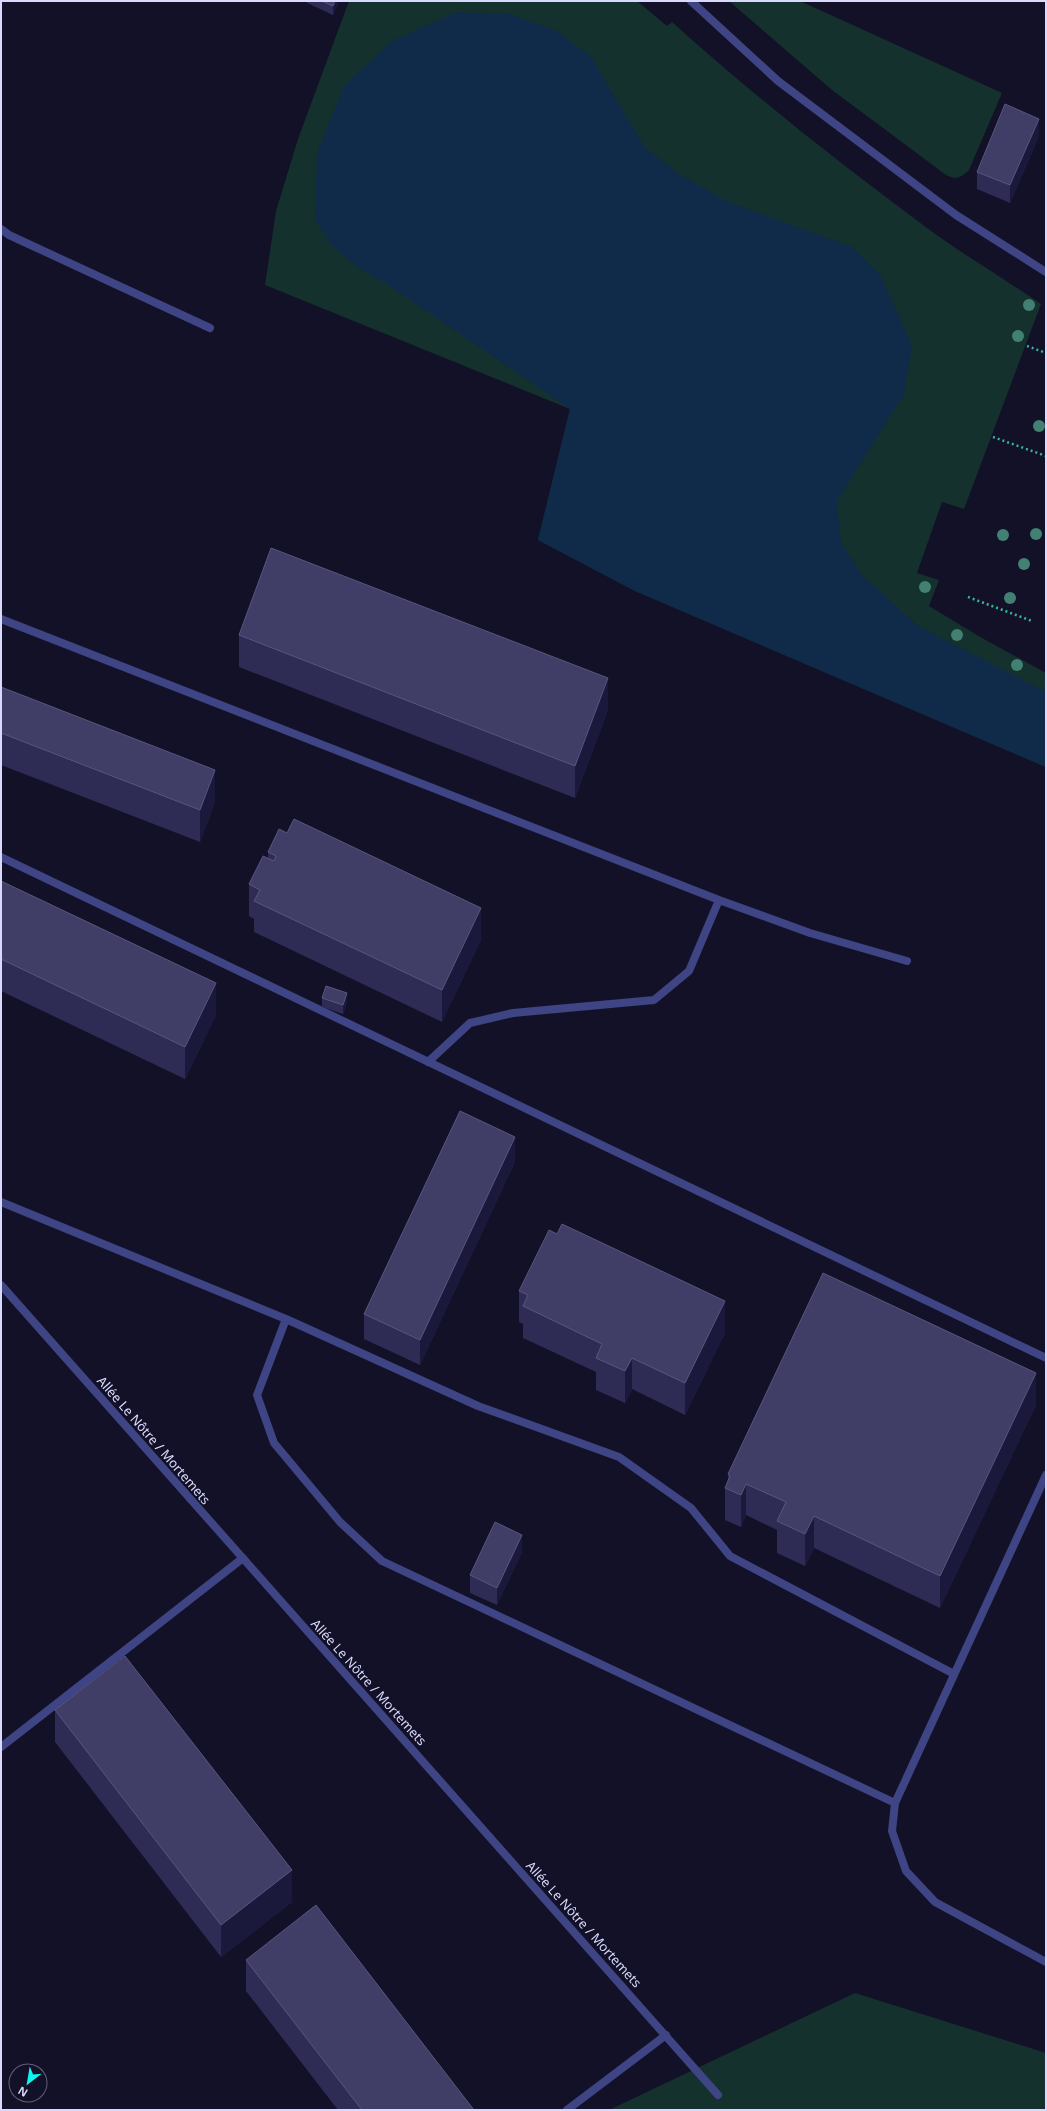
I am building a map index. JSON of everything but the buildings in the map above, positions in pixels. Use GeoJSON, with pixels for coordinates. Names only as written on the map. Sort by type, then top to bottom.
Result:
{"type":"FeatureCollection","features":[{"type":"Feature","properties":{"kind":"lane"},"geometry":{"type":"LineString","coordinates":[[690,1],[785,85],[956,215],[1046,272]]}},
{"type":"Feature","properties":{"kind":"lane"},"geometry":{"type":"LineString","coordinates":[[1,229],[9,235],[210,328]]}},
{"type":"Feature","properties":{"kind":"lane"},"geometry":{"type":"LineString","coordinates":[[1,619],[719,900],[810,932],[907,961]]}},
{"type":"Feature","properties":{"kind":"lane"},"geometry":{"type":"LineString","coordinates":[[1,857],[1046,1358]]}},
{"type":"Feature","properties":{"kind":"lane"},"geometry":{"type":"LineString","coordinates":[[428,1062],[470,1023],[513,1013],[654,1000],[689,971],[719,900]]}},
{"type":"Feature","properties":{"kind":"lane"},"geometry":{"type":"LineString","coordinates":[[1,1202],[286,1319],[478,1406],[619,1457],[691,1508],[730,1556],[954,1674]]}},
{"type":"Feature","properties":{"kind":"lane","name":"Allée Le Nôtre / Mortemets"},"geometry":{"type":"LineString","coordinates":[[1,1285],[718,2095]]}},
{"type":"Feature","properties":{"kind":"lane"},"geometry":{"type":"LineString","coordinates":[[286,1319],[257,1395],[274,1443],[340,1522],[382,1561],[894,1803]]}},
{"type":"Feature","properties":{"kind":"lane"},"geometry":{"type":"LineString","coordinates":[[1046,1475],[894,1803],[892,1831],[906,1871],[935,1902],[1046,1962]]}},
{"type":"Feature","properties":{"kind":"lane"},"geometry":{"type":"LineString","coordinates":[[1,1747],[243,1558]]}},
{"type":"Feature","properties":{"kind":"lane"},"geometry":{"type":"LineString","coordinates":[[567,2110],[666,2035]]}},
{"type":"Feature","properties":{"kind":"path"},"geometry":{"type":"LineString","coordinates":[[1027,346],[1046,353]]}},
{"type":"Feature","properties":{"kind":"path"},"geometry":{"type":"LineString","coordinates":[[993,437],[1046,456]]}},
{"type":"Feature","properties":{"kind":"path"},"geometry":{"type":"LineString","coordinates":[[968,597],[1032,621]]}},
{"type":"Feature","properties":{"kind":"green space"},"geometry":{"type":"Polygon","coordinates":[[[349,1],[637,1],[667,26],[672,22],[765,102],[829,154],[894,203],[941,238],[1041,304],[964,509],[942,502],[917,573],[939,580],[929,606],[982,638],[1046,673],[1046,767],[635,591],[538,540],[570,409],[265,285],[276,211],[298,139],[349,1]]]}},
{"type":"Feature","properties":{"kind":"green space"},"geometry":{"type":"Polygon","coordinates":[[[729,1],[800,1],[1002,93],[969,170],[956,178],[946,175],[832,90],[729,1]]]}},
{"type":"Feature","properties":{"kind":"green space"},"geometry":{"type":"Polygon","coordinates":[[[855,1993],[1046,2053],[1046,2110],[609,2110],[855,1993]]]}},
{"type":"Feature","properties":{"kind":"water"},"geometry":{"type":"Polygon","coordinates":[[[457,12],[509,14],[557,31],[591,57],[645,148],[679,174],[728,202],[852,247],[881,276],[912,346],[904,394],[837,501],[841,543],[862,575],[918,626],[1046,692],[1046,767],[635,591],[538,540],[570,409],[388,285],[362,270],[332,246],[315,219],[317,153],[344,86],[392,41],[457,12]]]}}]}
